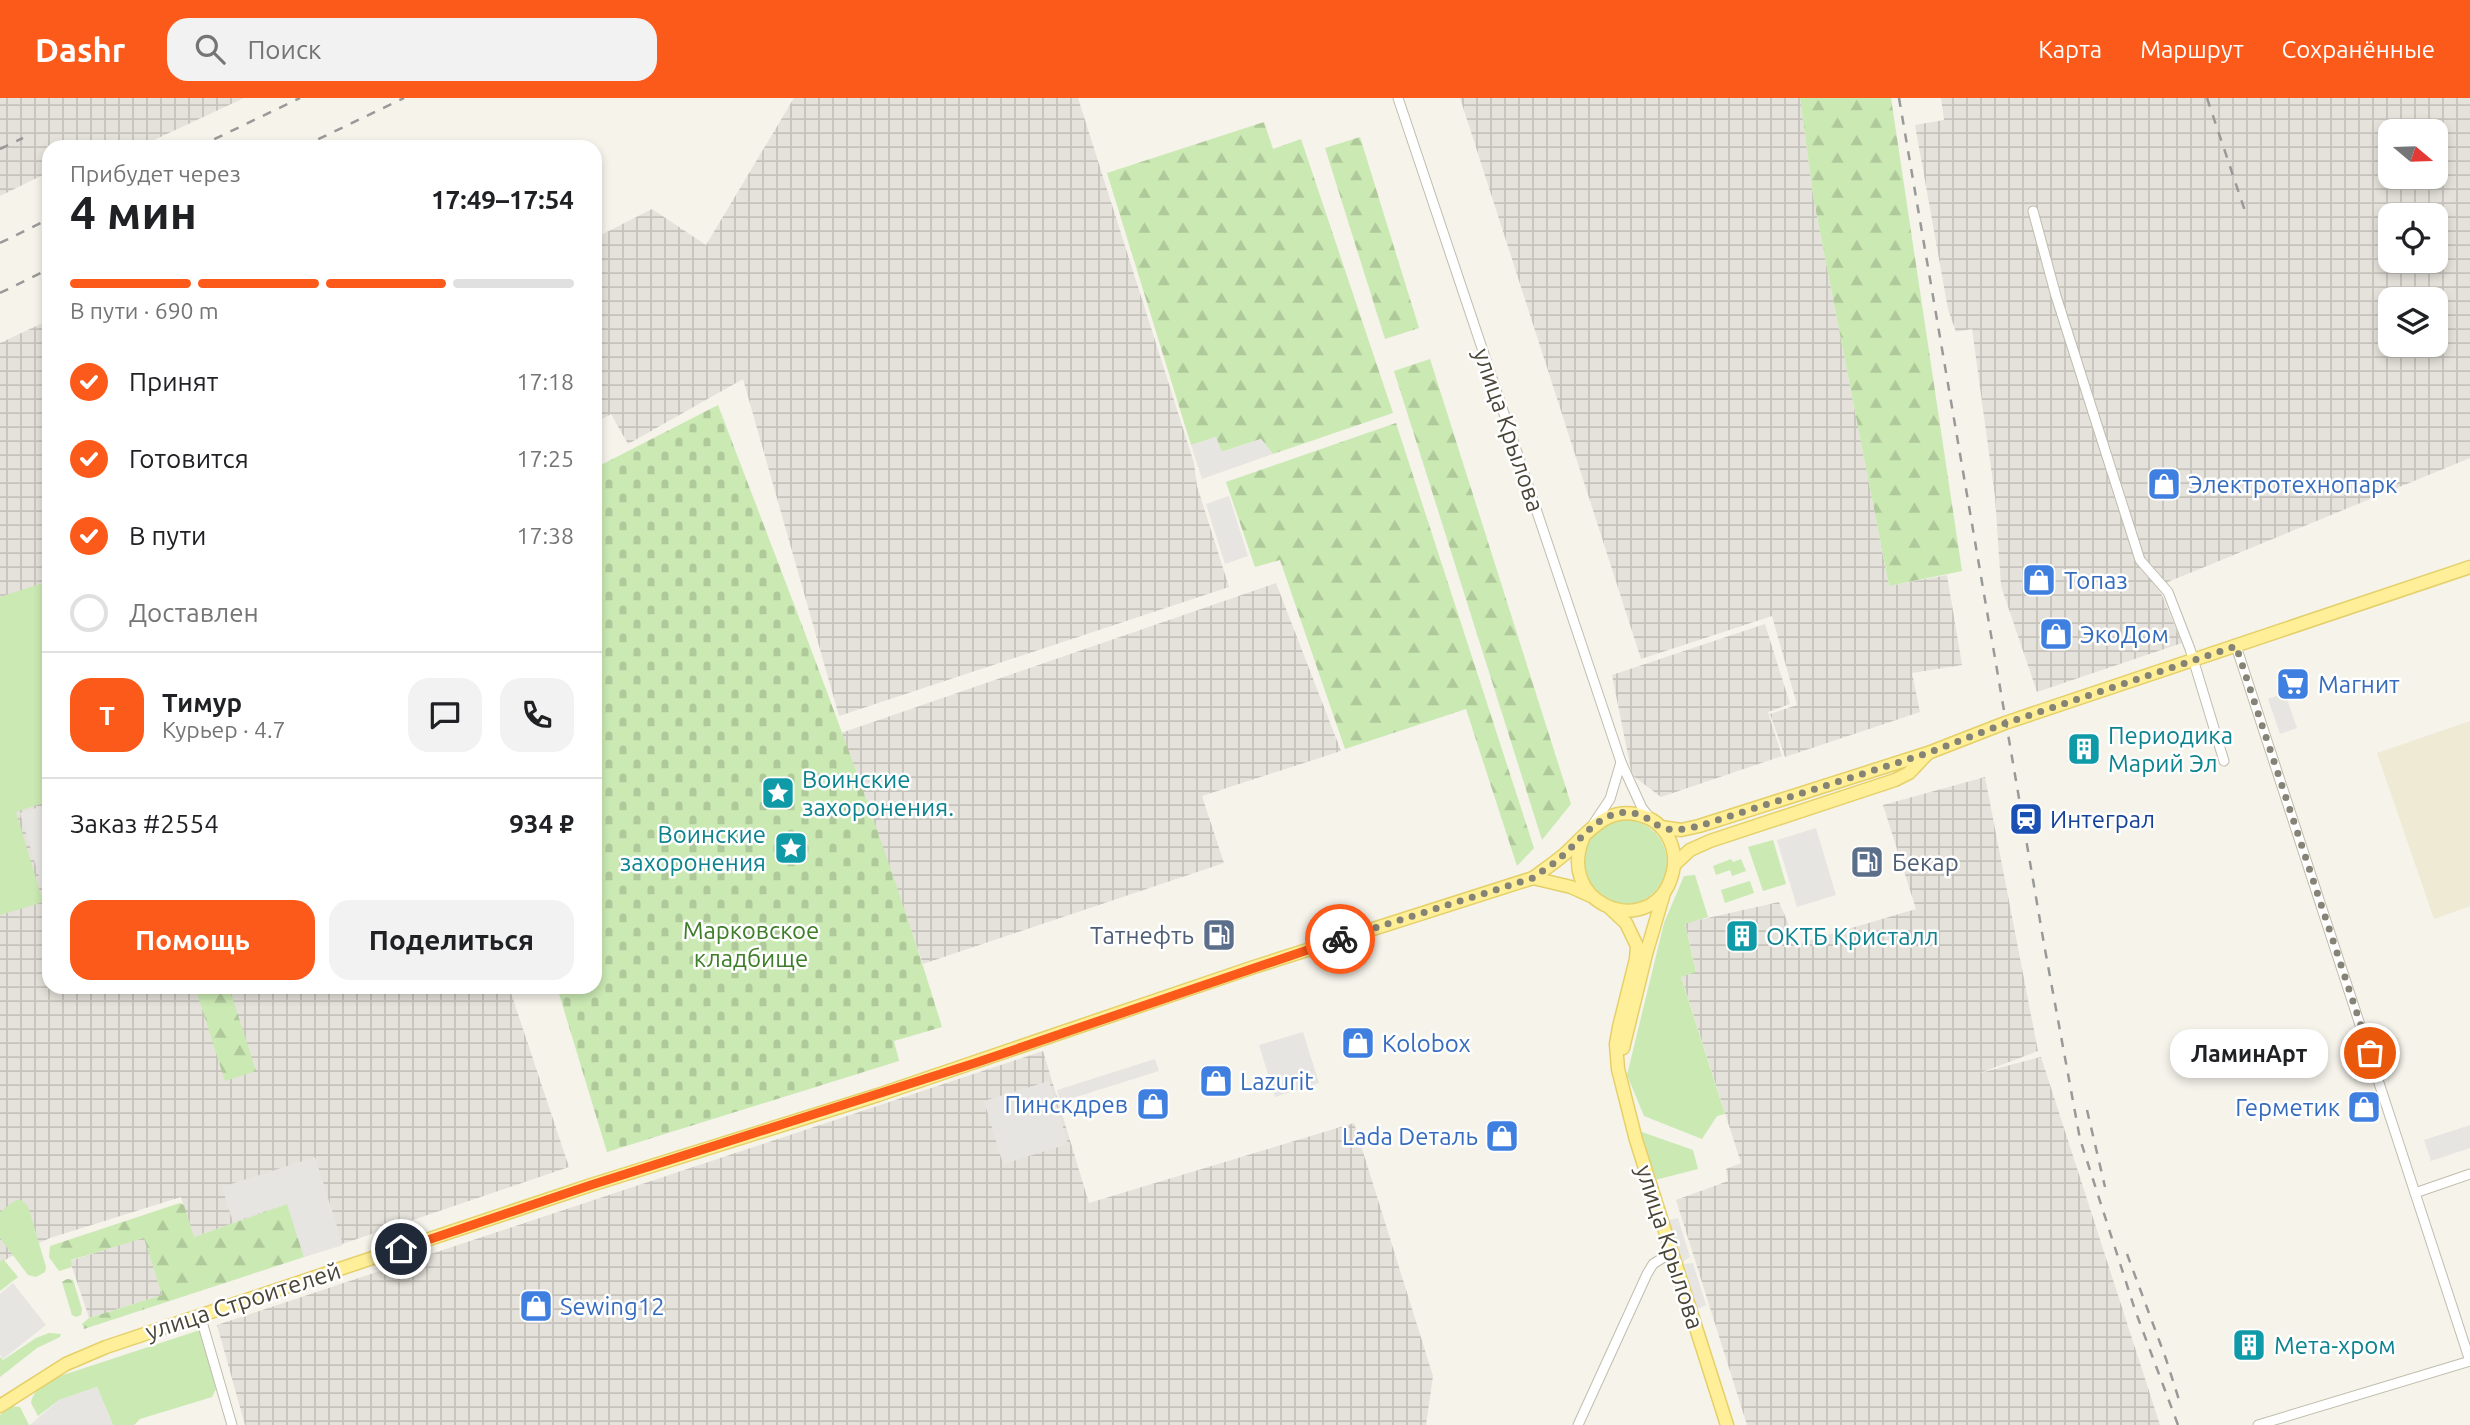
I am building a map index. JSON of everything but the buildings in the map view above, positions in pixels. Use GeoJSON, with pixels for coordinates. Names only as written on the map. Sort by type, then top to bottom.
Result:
{"type":"FeatureCollection","features":[{"type":"Feature","properties":{"kind":"main road"},"geometry":{"type":"LineString","coordinates":[[1661,827],[1681,830],[1699,826],[1928,753],[2006,723],[2470,567]]}},
{"type":"Feature","properties":{"kind":"main road"},"geometry":{"type":"LineString","coordinates":[[1675,864],[1690,850],[1710,841],[1895,780],[1909,773],[1928,753]]}},
{"type":"Feature","properties":{"kind":"main road","name":"улица Строителей"},"geometry":{"type":"LineString","coordinates":[[0,1406],[66,1364],[106,1347],[591,1185],[975,1063],[1254,967],[1533,878],[1560,858],[1604,817],[1635,813],[1650,818]]}},
{"type":"Feature","properties":{"kind":"main road"},"geometry":{"type":"LineString","coordinates":[[1533,878],[1571,887],[1608,907],[1637,909],[1651,903],[1665,891],[1675,864],[1674,850],[1669,838],[1650,818]]}},
{"type":"Feature","properties":{"kind":"main road"},"geometry":{"type":"LineString","coordinates":[[1588,831],[1579,848],[1578,873],[1591,896]]}},
{"type":"Feature","properties":{"kind":"main road","name":"улица Крылова"},"geometry":{"type":"LineString","coordinates":[[1618,1069],[1646,954],[1665,891]]}},
{"type":"Feature","properties":{"kind":"main road","name":"улица Крылова"},"geometry":{"type":"LineString","coordinates":[[1608,907],[1626,923],[1637,946],[1616,1044],[1618,1069],[1632,1129],[1727,1425]]}},
{"type":"Feature","properties":{"kind":"street","name":"улица Крылова"},"geometry":{"type":"LineString","coordinates":[[1398,98],[1621,762],[1642,808],[1650,818]]}},
{"type":"Feature","properties":{"kind":"street"},"geometry":{"type":"LineString","coordinates":[[2033,211],[2056,296],[2140,560],[2168,592],[2193,660],[2224,761]]}},
{"type":"Feature","properties":{"kind":"street"},"geometry":{"type":"LineString","coordinates":[[2236,646],[2470,1361],[2259,1425]]}},
{"type":"Feature","properties":{"kind":"street"},"geometry":{"type":"LineString","coordinates":[[1588,831],[1609,799],[1621,762]]}},
{"type":"Feature","properties":{"kind":"street"},"geometry":{"type":"LineString","coordinates":[[2415,1193],[2470,1174]]}},
{"type":"Feature","properties":{"kind":"street"},"geometry":{"type":"LineString","coordinates":[[1578,1425],[1647,1274],[1662,1257],[1672,1252]]}},
{"type":"Feature","properties":{"kind":"street"},"geometry":{"type":"LineString","coordinates":[[200,1315],[232,1425]]}},
{"type":"Feature","properties":{"kind":"shaded area"},"geometry":{"type":"Polygon","coordinates":[[[0,98],[244,98],[154,140],[42,140],[42,175],[0,196],[0,98]]]}},
{"type":"Feature","properties":{"kind":"shaded area"},"geometry":{"type":"Polygon","coordinates":[[[794,98],[1078,98],[1194,463],[1197,486],[1229,587],[839,716],[743,379],[628,444],[611,414],[602,419],[602,234],[652,209],[706,245],[794,98]]]}},
{"type":"Feature","properties":{"kind":"shaded area"},"geometry":{"type":"Polygon","coordinates":[[[1460,98],[1800,98],[1814,201],[1889,586],[1947,575],[1962,665],[1912,673],[1920,712],[1785,757],[1770,714],[1797,705],[1772,616],[1641,659],[1460,98]]]}},
{"type":"Feature","properties":{"kind":"shaded area"},"geometry":{"type":"Polygon","coordinates":[[[1941,98],[2470,98],[2470,458],[2158,586],[2182,643],[2037,692],[2001,586],[1995,497],[1972,329],[1956,332],[1948,309],[1915,125],[1944,120],[1941,98]]]}},
{"type":"Feature","properties":{"kind":"shaded area"},"geometry":{"type":"Polygon","coordinates":[[[42,323],[42,994],[511,994],[569,1167],[304,1257],[287,1204],[194,1237],[181,1197],[50,1238],[8,1258],[0,1265],[0,343],[42,323]]]}},
{"type":"Feature","properties":{"kind":"shaded area"},"geometry":{"type":"Polygon","coordinates":[[[1216,437],[1222,452],[1261,439],[1273,454],[1202,479],[1191,445],[1216,437]]]}},
{"type":"Feature","properties":{"kind":"shaded area"},"geometry":{"type":"Polygon","coordinates":[[[1229,496],[1248,556],[1225,564],[1206,504],[1229,496]]]}},
{"type":"Feature","properties":{"kind":"shaded area"},"geometry":{"type":"Polygon","coordinates":[[[1276,583],[1341,751],[1202,796],[1224,863],[923,964],[841,733],[1276,583]]]}},
{"type":"Feature","properties":{"kind":"shaded area"},"geometry":{"type":"Polygon","coordinates":[[[1765,624],[1790,704],[1768,712],[1782,756],[1661,797],[1632,775],[1612,675],[1765,624]]]}},
{"type":"Feature","properties":{"kind":"shaded area"},"geometry":{"type":"Polygon","coordinates":[[[2285,693],[2297,728],[2280,734],[2268,699],[2285,693]]]}},
{"type":"Feature","properties":{"kind":"shaded area"},"geometry":{"type":"Polygon","coordinates":[[[2470,721],[2470,906],[2434,919],[2377,753],[2470,721]]]}},
{"type":"Feature","properties":{"kind":"shaded area","name":"ОКТБ Кристалл"},"geometry":{"type":"Polygon","coordinates":[[[1985,777],[2038,1051],[1980,1073],[2041,1057],[2160,1425],[1747,1425],[1676,1200],[1728,1181],[1726,1169],[1741,1163],[1681,976],[1696,971],[1685,923],[1779,902],[1797,944],[1916,909],[1883,805],[1985,777]]]}},
{"type":"Feature","properties":{"kind":"shaded area"},"geometry":{"type":"Polygon","coordinates":[[[42,806],[42,886],[20,813],[42,806]]]}},
{"type":"Feature","properties":{"kind":"shaded area"},"geometry":{"type":"Polygon","coordinates":[[[1816,828],[1836,895],[1797,907],[1777,840],[1816,828]]]}},
{"type":"Feature","properties":{"kind":"shaded area"},"geometry":{"type":"Polygon","coordinates":[[[1303,1032],[1319,1083],[1275,1097],[1259,1045],[1303,1032]]]}},
{"type":"Feature","properties":{"kind":"shaded area"},"geometry":{"type":"Polygon","coordinates":[[[1043,1051],[1089,1203],[1354,1123],[1433,1376],[1426,1425],[245,1425],[217,1325],[1043,1051]]]}},
{"type":"Feature","properties":{"kind":"shaded area"},"geometry":{"type":"Polygon","coordinates":[[[1155,1059],[1159,1071],[1060,1102],[1057,1090],[1155,1059]]]}},
{"type":"Feature","properties":{"kind":"shaded area"},"geometry":{"type":"Polygon","coordinates":[[[1049,1081],[1068,1144],[1003,1164],[984,1101],[1049,1081]]]}},
{"type":"Feature","properties":{"kind":"shaded area"},"geometry":{"type":"Polygon","coordinates":[[[2470,1125],[2470,1148],[2431,1161],[2424,1140],[2470,1125]]]}},
{"type":"Feature","properties":{"kind":"shaded area"},"geometry":{"type":"Polygon","coordinates":[[[315,1157],[343,1245],[304,1257],[287,1204],[233,1222],[222,1187],[315,1157]]]}},
{"type":"Feature","properties":{"kind":"shaded area"},"geometry":{"type":"Polygon","coordinates":[[[1678,1218],[1690,1257],[1684,1264],[1693,1263],[1706,1305],[1691,1312],[1662,1222],[1678,1218]]]}},
{"type":"Feature","properties":{"kind":"shaded area"},"geometry":{"type":"Polygon","coordinates":[[[144,1237],[162,1295],[89,1318],[70,1261],[144,1237]]]}},
{"type":"Feature","properties":{"kind":"shaded area"},"geometry":{"type":"Polygon","coordinates":[[[13,1283],[46,1325],[3,1359],[0,1355],[0,1294],[13,1283]]]}},
{"type":"Feature","properties":{"kind":"shaded area"},"geometry":{"type":"Polygon","coordinates":[[[97,1387],[113,1425],[30,1425],[59,1400],[97,1387]]]}},
{"type":"Feature","properties":{"kind":"green space"},"geometry":{"type":"Polygon","coordinates":[[[1800,98],[1891,98],[1962,571],[1889,586],[1814,201],[1800,98]]]}},
{"type":"Feature","properties":{"kind":"green space"},"geometry":{"type":"Polygon","coordinates":[[[1264,122],[1273,149],[1301,139],[1393,413],[1273,454],[1261,439],[1221,452],[1216,437],[1191,445],[1107,173],[1264,122]]]}},
{"type":"Feature","properties":{"kind":"green space"},"geometry":{"type":"Polygon","coordinates":[[[1360,137],[1419,328],[1385,339],[1325,148],[1360,137]]]}},
{"type":"Feature","properties":{"kind":"green space"},"geometry":{"type":"Polygon","coordinates":[[[1430,359],[1571,804],[1542,840],[1394,371],[1430,359]]]}},
{"type":"Feature","properties":{"kind":"green space","name":"Марковское кладбище"},"geometry":{"type":"Polygon","coordinates":[[[718,405],[864,792],[942,1027],[894,1041],[899,1061],[607,1152],[559,994],[602,994],[602,464],[718,405]]]}},
{"type":"Feature","properties":{"kind":"green space"},"geometry":{"type":"Polygon","coordinates":[[[1396,423],[1534,848],[1517,866],[1466,709],[1345,749],[1280,560],[1255,567],[1226,482],[1396,423]]]}},
{"type":"Feature","properties":{"kind":"green space"},"geometry":{"type":"Polygon","coordinates":[[[42,583],[42,803],[16,812],[42,902],[0,915],[0,597],[42,583]]]}},
{"type":"Feature","properties":{"kind":"green space"},"geometry":{"type":"Polygon","coordinates":[[[1625,820],[1641,823],[1655,832],[1664,846],[1667,862],[1664,878],[1655,892],[1641,901],[1625,904],[1609,901],[1595,892],[1586,878],[1583,862],[1586,846],[1595,832],[1609,823],[1625,820]]]}},
{"type":"Feature","properties":{"kind":"green space"},"geometry":{"type":"Polygon","coordinates":[[[1773,840],[1786,884],[1763,891],[1748,847],[1773,840]]]}},
{"type":"Feature","properties":{"kind":"green space"},"geometry":{"type":"Polygon","coordinates":[[[1731,859],[1733,862],[1741,859],[1746,871],[1732,876],[1730,870],[1716,875],[1713,866],[1731,859]]]}},
{"type":"Feature","properties":{"kind":"green space"},"geometry":{"type":"Polygon","coordinates":[[[1695,875],[1708,917],[1685,924],[1696,972],[1681,977],[1725,1114],[1717,1116],[1702,1139],[1644,1116],[1627,1075],[1664,923],[1684,876],[1695,875]]]}},
{"type":"Feature","properties":{"kind":"green space"},"geometry":{"type":"Polygon","coordinates":[[[1750,881],[1754,893],[1725,903],[1721,890],[1750,881]]]}},
{"type":"Feature","properties":{"kind":"green space"},"geometry":{"type":"Polygon","coordinates":[[[197,994],[231,994],[256,1071],[225,1081],[197,994]]]}},
{"type":"Feature","properties":{"kind":"green space"},"geometry":{"type":"Polygon","coordinates":[[[1639,1131],[1693,1150],[1698,1169],[1655,1180],[1639,1131]]]}},
{"type":"Feature","properties":{"kind":"green space"},"geometry":{"type":"Polygon","coordinates":[[[16,1200],[21,1200],[28,1206],[46,1267],[45,1272],[36,1277],[28,1275],[0,1238],[0,1212],[16,1200]]]}},
{"type":"Feature","properties":{"kind":"green space"},"geometry":{"type":"Polygon","coordinates":[[[180,1203],[184,1205],[194,1237],[287,1204],[304,1257],[84,1329],[82,1324],[89,1318],[162,1295],[144,1238],[71,1260],[72,1267],[59,1271],[49,1257],[50,1246],[180,1203]]]}},
{"type":"Feature","properties":{"kind":"green space"},"geometry":{"type":"Polygon","coordinates":[[[3,1259],[18,1277],[0,1291],[0,1262],[3,1259]]]}},
{"type":"Feature","properties":{"kind":"green space"},"geometry":{"type":"Polygon","coordinates":[[[73,1280],[82,1309],[81,1315],[76,1317],[72,1315],[62,1282],[73,1280]]]}},
{"type":"Feature","properties":{"kind":"green space"},"geometry":{"type":"Polygon","coordinates":[[[200,1330],[216,1389],[212,1397],[140,1419],[134,1425],[113,1425],[97,1387],[59,1400],[38,1416],[31,1403],[37,1390],[57,1377],[200,1330]]]}},
{"type":"Feature","properties":{"kind":"green space"},"geometry":{"type":"Polygon","coordinates":[[[49,1333],[61,1334],[37,1348],[0,1377],[0,1357],[3,1360],[36,1338],[49,1333]]]}},
{"type":"Feature","properties":{"kind":"green space"},"geometry":{"type":"Polygon","coordinates":[[[11,1406],[20,1407],[29,1425],[0,1425],[0,1415],[11,1406]]]}},
{"type":"Feature","properties":{"kind":"railway"},"geometry":{"type":"LineString","coordinates":[[213,140],[300,98]]}},
{"type":"Feature","properties":{"kind":"railway"},"geometry":{"type":"LineString","coordinates":[[317,140],[404,98]]}},
{"type":"Feature","properties":{"kind":"railway"},"geometry":{"type":"LineString","coordinates":[[1899,98],[2080,1139],[2135,1310],[2178,1425]]}},
{"type":"Feature","properties":{"kind":"railway"},"geometry":{"type":"LineString","coordinates":[[2207,98],[2246,214]]}},
{"type":"Feature","properties":{"kind":"railway"},"geometry":{"type":"LineString","coordinates":[[0,149],[23,138]]}},
{"type":"Feature","properties":{"kind":"railway"},"geometry":{"type":"LineString","coordinates":[[0,243],[42,222]]}},
{"type":"Feature","properties":{"kind":"railway"},"geometry":{"type":"LineString","coordinates":[[0,293],[42,272]]}},
{"type":"Feature","properties":{"kind":"railway"},"geometry":{"type":"LineString","coordinates":[[2087,1110],[2105,1187]]}},
{"type":"Feature","properties":{"kind":"railway"},"geometry":{"type":"LineString","coordinates":[[2127,1254],[2180,1403]]}},
{"type":"Feature","properties":{"kind":"way so far"},"geometry":{"type":"LineString","coordinates":[[1340,939],[1533,878],[1560,858],[1604,817],[1635,813],[1650,818],[1661,827],[1681,830],[1699,826],[1928,753],[2006,723],[2236,646],[2370,1053]]}},
{"type":"Feature","properties":{"kind":"place","name":"Электротехнопарк"},"geometry":{"type":"Point","coordinates":[2164,484]}},
{"type":"Feature","properties":{"kind":"place","name":"Топаз"},"geometry":{"type":"Point","coordinates":[2039,580]}},
{"type":"Feature","properties":{"kind":"place","name":"ЭкоДом"},"geometry":{"type":"Point","coordinates":[2056,634]}},
{"type":"Feature","properties":{"kind":"place","name":"Магнит"},"geometry":{"type":"Point","coordinates":[2293,684]}},
{"type":"Feature","properties":{"kind":"place","name":"Периодика Марий Эл"},"geometry":{"type":"Point","coordinates":[2084,749]}},
{"type":"Feature","properties":{"kind":"place","name":"Воинские захоронения."},"geometry":{"type":"Point","coordinates":[778,793]}},
{"type":"Feature","properties":{"kind":"place","name":"Интеграл"},"geometry":{"type":"Point","coordinates":[2026,819]}},
{"type":"Feature","properties":{"kind":"place","name":"Воинские захоронения"},"geometry":{"type":"Point","coordinates":[791,848]}},
{"type":"Feature","properties":{"kind":"place","name":"Бекар"},"geometry":{"type":"Point","coordinates":[1867,862]}},
{"type":"Feature","properties":{"kind":"place","name":"Татнефть"},"geometry":{"type":"Point","coordinates":[1219,935]}},
{"type":"Feature","properties":{"kind":"place","name":"ОКТБ Кристалл"},"geometry":{"type":"Point","coordinates":[1742,936]}},
{"type":"Feature","properties":{"kind":"place","name":"Kolobox"},"geometry":{"type":"Point","coordinates":[1358,1043]}},
{"type":"Feature","properties":{"kind":"place","name":"ЛаминАрт"},"geometry":{"type":"Point","coordinates":[2370,1053]}},
{"type":"Feature","properties":{"kind":"place","name":"Lazurit"},"geometry":{"type":"Point","coordinates":[1216,1081]}},
{"type":"Feature","properties":{"kind":"place","name":"Пинскдрев"},"geometry":{"type":"Point","coordinates":[1153,1104]}},
{"type":"Feature","properties":{"kind":"place","name":"Герметик"},"geometry":{"type":"Point","coordinates":[2364,1107]}},
{"type":"Feature","properties":{"kind":"place","name":"Lada Dеталь"},"geometry":{"type":"Point","coordinates":[1502,1136]}},
{"type":"Feature","properties":{"kind":"place","name":"Sewing12"},"geometry":{"type":"Point","coordinates":[536,1306]}},
{"type":"Feature","properties":{"kind":"place","name":"Мета-хром"},"geometry":{"type":"Point","coordinates":[2249,1345]}},
{"type":"Feature","properties":{"kind":"route"},"geometry":{"type":"LineString","coordinates":[[401,1249],[591,1185],[975,1063],[1340,939]]}}]}
